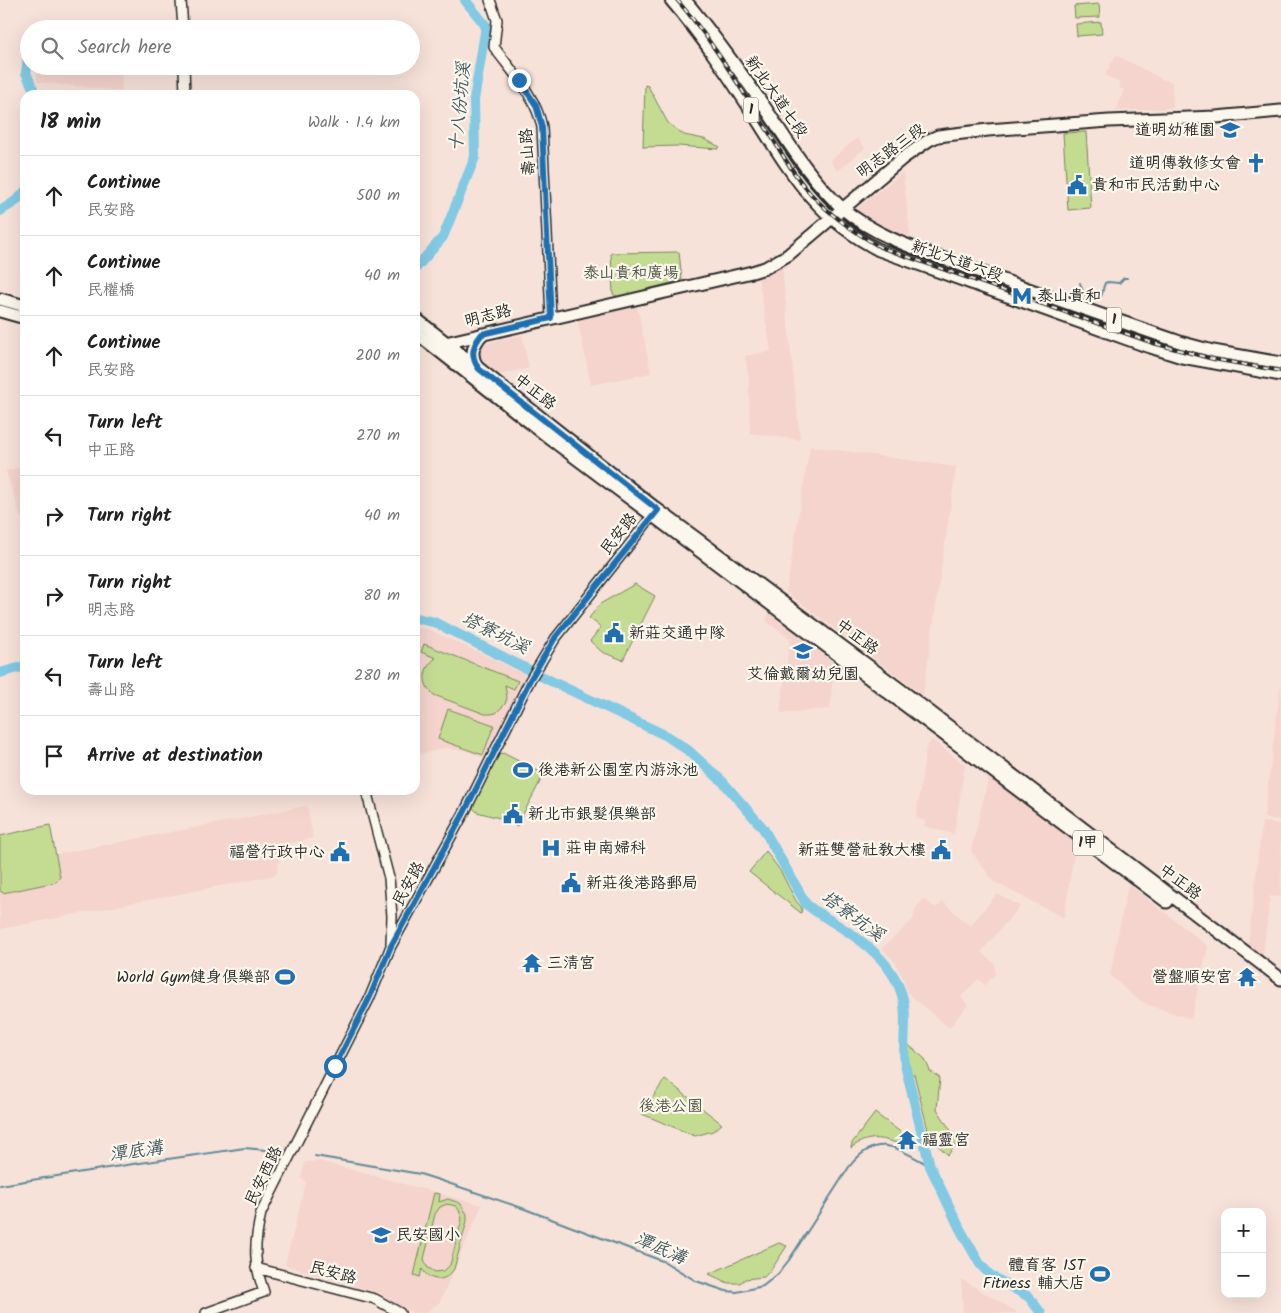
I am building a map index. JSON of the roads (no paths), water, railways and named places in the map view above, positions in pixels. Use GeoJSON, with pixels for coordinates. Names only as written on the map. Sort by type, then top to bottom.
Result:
{"type":"FeatureCollection","features":[{"type":"Feature","properties":{"kind":"main road","name":"新北大道七段"},"geometry":{"type":"LineString","coordinates":[[671,0],[720,63],[802,188],[831,219]]}},
{"type":"Feature","properties":{"kind":"main road","name":"新北大道七段"},"geometry":{"type":"LineString","coordinates":[[685,0],[756,94],[807,171],[843,209]]}},
{"type":"Feature","properties":{"kind":"main road","name":"明志路三段"},"geometry":{"type":"LineString","coordinates":[[551,318],[759,270],[788,255],[903,158],[938,136],[998,129],[1216,117],[1281,111]]}},
{"type":"Feature","properties":{"kind":"main road","name":"新北大道六段"},"geometry":{"type":"LineString","coordinates":[[843,209],[869,226],[902,242],[1066,303],[1183,343],[1213,351],[1281,362]]}},
{"type":"Feature","properties":{"kind":"main road","name":"新北大道六段"},"geometry":{"type":"LineString","coordinates":[[831,219],[860,240],[878,250],[1141,344],[1182,357],[1281,376]]}},
{"type":"Feature","properties":{"kind":"main road"},"geometry":{"type":"LineString","coordinates":[[0,299],[20,305]]}},
{"type":"Feature","properties":{"kind":"main road"},"geometry":{"type":"LineString","coordinates":[[0,311],[20,317]]}},
{"type":"Feature","properties":{"kind":"main road","name":"明志路"},"geometry":{"type":"LineString","coordinates":[[432,346],[551,318]]}},
{"type":"Feature","properties":{"kind":"main road","name":"中正路"},"geometry":{"type":"LineString","coordinates":[[420,322],[655,512],[1281,987]]}},
{"type":"Feature","properties":{"kind":"main road"},"geometry":{"type":"LineString","coordinates":[[479,369],[472,355],[476,341],[482,334]]}},
{"type":"Feature","properties":{"kind":"main road","name":"中正路"},"geometry":{"type":"LineString","coordinates":[[420,336],[552,440],[901,690],[1281,979]]}},
{"type":"Feature","properties":{"kind":"street"},"geometry":{"type":"LineString","coordinates":[[181,0],[182,20]]}},
{"type":"Feature","properties":{"kind":"street","name":"壽山路"},"geometry":{"type":"LineString","coordinates":[[490,0],[496,20],[494,47],[536,105],[540,116],[544,154],[551,318]]}},
{"type":"Feature","properties":{"kind":"street"},"geometry":{"type":"LineString","coordinates":[[184,75],[185,90]]}},
{"type":"Feature","properties":{"kind":"street","name":"民安路"},"geometry":{"type":"LineString","coordinates":[[303,1130],[369,999],[391,946],[464,813],[530,680],[548,649],[586,597],[655,512]]}},
{"type":"Feature","properties":{"kind":"street"},"geometry":{"type":"LineString","coordinates":[[367,795],[389,878],[392,916],[391,946]]}},
{"type":"Feature","properties":{"kind":"street","name":"民安西路"},"geometry":{"type":"LineString","coordinates":[[206,1313],[264,1292],[256,1268],[256,1236],[261,1213],[303,1130]]}},
{"type":"Feature","properties":{"kind":"street","name":"民安路"},"geometry":{"type":"LineString","coordinates":[[256,1268],[375,1299],[400,1313]]}},
{"type":"Feature","properties":{"kind":"waterway","name":"十八份坑溪"},"geometry":{"type":"LineString","coordinates":[[420,263],[443,237],[475,157],[474,100],[486,26],[465,0]]}},
{"type":"Feature","properties":{"kind":"waterway"},"geometry":{"type":"LineString","coordinates":[[27,75],[34,90]]}},
{"type":"Feature","properties":{"kind":"waterway"},"geometry":{"type":"LineString","coordinates":[[0,211],[20,197]]}},
{"type":"Feature","properties":{"kind":"waterway"},"geometry":{"type":"LineString","coordinates":[[1080,283],[1084,294],[1094,300],[1100,298],[1105,283],[1119,283],[1124,278],[1127,278]]}},
{"type":"Feature","properties":{"kind":"waterway","name":"塔寮坑溪"},"geometry":{"type":"LineString","coordinates":[[420,619],[434,622],[553,682],[667,736],[689,751],[723,782],[763,828],[806,904],[865,944],[892,974],[899,986],[903,999],[905,1015],[905,1065],[930,1166],[960,1229],[980,1264],[990,1275],[1029,1297],[1041,1313]]}},
{"type":"Feature","properties":{"kind":"waterway","name":"塔寮坑溪"},"geometry":{"type":"LineString","coordinates":[[0,673],[20,667]]}},
{"type":"Feature","properties":{"kind":"waterway","name":"潭底溝"},"geometry":{"type":"LineString","coordinates":[[315,1156],[420,1174],[439,1180],[522,1208],[665,1262],[696,1281],[726,1291],[737,1292],[763,1286],[778,1274],[849,1167],[869,1149],[878,1146],[888,1146],[930,1166]]}},
{"type":"Feature","properties":{"kind":"waterway","name":"潭底溝"},"geometry":{"type":"LineString","coordinates":[[0,1185],[245,1148],[275,1151]]}},
{"type":"Feature","properties":{"kind":"railway"},"geometry":{"type":"LineString","coordinates":[[677,0],[714,47],[799,180],[835,216],[870,241],[880,247],[1153,343],[1213,359],[1281,371]]}},
{"type":"Feature","properties":{"kind":"place","name":"道明幼稚園"},"geometry":{"type":"Point","coordinates":[1230,130]}},
{"type":"Feature","properties":{"kind":"place","name":"道明傳教修女會"},"geometry":{"type":"Point","coordinates":[1256,163]}},
{"type":"Feature","properties":{"kind":"place","name":"貴和市民活動中心"},"geometry":{"type":"Point","coordinates":[1077,185]}},
{"type":"Feature","properties":{"kind":"place","name":"泰山貴和"},"geometry":{"type":"Point","coordinates":[1022,296]}},
{"type":"Feature","properties":{"kind":"place","name":"新莊交通中隊"},"geometry":{"type":"Point","coordinates":[614,633]}},
{"type":"Feature","properties":{"kind":"place","name":"艾倫戴爾幼兒園"},"geometry":{"type":"Point","coordinates":[803,651]}},
{"type":"Feature","properties":{"kind":"place","name":"後港新公園室内游泳池"},"geometry":{"type":"Point","coordinates":[523,770]}},
{"type":"Feature","properties":{"kind":"place","name":"新北市銀髮俱樂部"},"geometry":{"type":"Point","coordinates":[513,814]}},
{"type":"Feature","properties":{"kind":"place","name":"莊申南婦科"},"geometry":{"type":"Point","coordinates":[551,848]}},
{"type":"Feature","properties":{"kind":"place","name":"新莊雙營社教大樓"},"geometry":{"type":"Point","coordinates":[941,850]}},
{"type":"Feature","properties":{"kind":"place","name":"福營行政中心"},"geometry":{"type":"Point","coordinates":[340,852]}},
{"type":"Feature","properties":{"kind":"place","name":"新莊後港路郵局"},"geometry":{"type":"Point","coordinates":[571,883]}},
{"type":"Feature","properties":{"kind":"place","name":"三清宮"},"geometry":{"type":"Point","coordinates":[532,963]}},
{"type":"Feature","properties":{"kind":"place","name":"World Gym健身俱樂部"},"geometry":{"type":"Point","coordinates":[285,977]}},
{"type":"Feature","properties":{"kind":"place","name":"營盤順安宮"},"geometry":{"type":"Point","coordinates":[1247,977]}},
{"type":"Feature","properties":{"kind":"place","name":"福靈宮"},"geometry":{"type":"Point","coordinates":[907,1140]}},
{"type":"Feature","properties":{"kind":"place","name":"民安國小"},"geometry":{"type":"Point","coordinates":[381,1235]}},
{"type":"Feature","properties":{"kind":"place","name":"體育客 1ST Fitness 輔大店"},"geometry":{"type":"Point","coordinates":[1100,1274]}},
{"type":"Feature","properties":{"kind":"park label","name":"泰山貴和廣場"},"geometry":{"type":"Point","coordinates":[631,273]}},
{"type":"Feature","properties":{"kind":"park label","name":"後港公園"},"geometry":{"type":"Point","coordinates":[671,1106]}}]}
